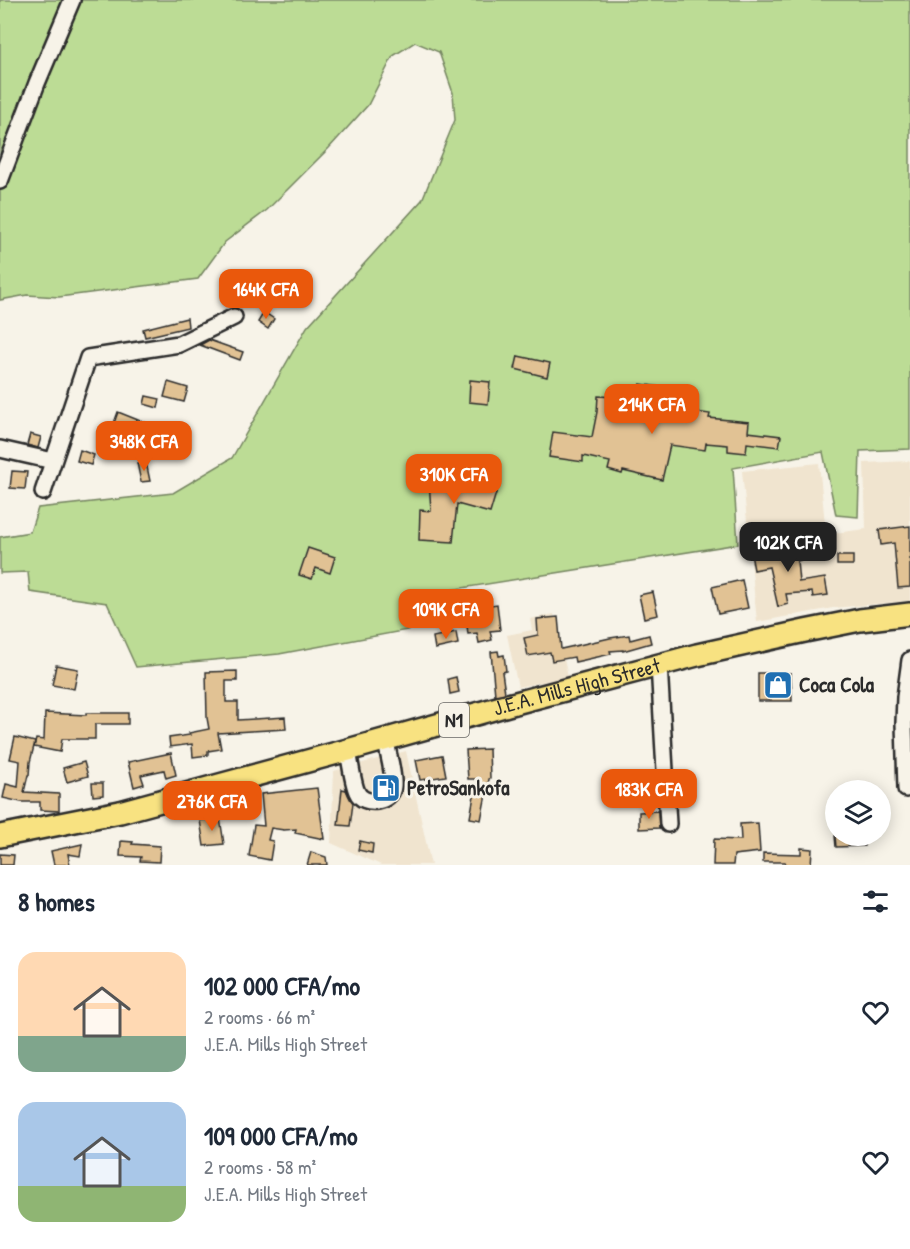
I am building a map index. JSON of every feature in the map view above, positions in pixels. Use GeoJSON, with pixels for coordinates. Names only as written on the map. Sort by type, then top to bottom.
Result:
{"type":"FeatureCollection","features":[{"type":"Feature","properties":{"kind":"highway","name":"J.E.A. Mills High Street"},"geometry":{"type":"LineString","coordinates":[[0,836],[120,812],[658,664],[860,620],[910,614]]}},
{"type":"Feature","properties":{"kind":"street"},"geometry":{"type":"LineString","coordinates":[[0,181],[72,0]]}},
{"type":"Feature","properties":{"kind":"street"},"geometry":{"type":"LineString","coordinates":[[43,492],[88,358],[179,344],[234,317]]}},
{"type":"Feature","properties":{"kind":"street"},"geometry":{"type":"LineString","coordinates":[[0,449],[53,461]]}},
{"type":"Feature","properties":{"kind":"street"},"geometry":{"type":"LineString","coordinates":[[906,789],[904,723],[910,660]]}},
{"type":"Feature","properties":{"kind":"street"},"geometry":{"type":"LineString","coordinates":[[658,664],[668,824]]}},
{"type":"Feature","properties":{"kind":"street"},"geometry":{"type":"LineString","coordinates":[[348,750],[357,793],[363,799],[371,801],[385,798],[391,794],[393,787],[385,740]]}},
{"type":"Feature","properties":{"kind":"shaded area"},"geometry":{"type":"Polygon","coordinates":[[[910,461],[910,601],[833,608],[757,622],[742,471],[819,463],[826,534],[866,529],[864,463],[910,461]]]}},
{"type":"Feature","properties":{"kind":"shaded area"},"geometry":{"type":"Polygon","coordinates":[[[554,614],[568,677],[518,687],[507,635],[532,630],[530,619],[554,614]]]}},
{"type":"Feature","properties":{"kind":"shaded area"},"geometry":{"type":"Polygon","coordinates":[[[406,751],[431,865],[381,865],[331,843],[334,771],[406,751]]]}},
{"type":"Feature","properties":{"kind":"green space"},"geometry":{"type":"Polygon","coordinates":[[[0,0],[910,0],[910,449],[860,451],[858,517],[836,515],[823,452],[733,468],[738,544],[424,594],[429,626],[279,654],[136,667],[107,603],[30,592],[28,572],[0,573],[0,537],[30,532],[38,508],[173,493],[232,458],[307,327],[422,200],[455,120],[453,93],[439,52],[415,42],[393,56],[368,105],[267,210],[225,242],[198,279],[59,297],[27,295],[0,300],[0,0]]]}},
{"type":"Feature","properties":{"kind":"building"},"geometry":{"type":"Polygon","coordinates":[[[264,312],[274,319],[268,329],[258,322],[264,312]]]}},
{"type":"Feature","properties":{"kind":"building"},"geometry":{"type":"Polygon","coordinates":[[[187,318],[188,327],[145,337],[143,329],[187,318]]]}},
{"type":"Feature","properties":{"kind":"building"},"geometry":{"type":"Polygon","coordinates":[[[209,340],[243,352],[240,360],[200,345],[209,340]]]}},
{"type":"Feature","properties":{"kind":"building"},"geometry":{"type":"Polygon","coordinates":[[[518,356],[550,363],[547,377],[515,369],[518,356]]]}},
{"type":"Feature","properties":{"kind":"building"},"geometry":{"type":"Polygon","coordinates":[[[470,380],[490,382],[488,404],[469,402],[470,380]]]}},
{"type":"Feature","properties":{"kind":"building"},"geometry":{"type":"Polygon","coordinates":[[[168,382],[188,388],[184,402],[164,397],[168,382]]]}},
{"type":"Feature","properties":{"kind":"building"},"geometry":{"type":"Polygon","coordinates":[[[640,384],[673,389],[670,408],[710,414],[709,418],[749,422],[748,432],[781,436],[779,447],[747,443],[746,453],[728,451],[728,445],[706,443],[705,450],[670,445],[662,480],[608,470],[610,462],[583,456],[583,462],[549,457],[553,432],[592,437],[598,396],[616,397],[615,416],[635,420],[640,384]]]}},
{"type":"Feature","properties":{"kind":"building"},"geometry":{"type":"Polygon","coordinates":[[[146,396],[160,399],[158,408],[144,404],[146,396]]]}},
{"type":"Feature","properties":{"kind":"building"},"geometry":{"type":"Polygon","coordinates":[[[118,412],[143,422],[163,426],[160,437],[145,434],[142,444],[130,440],[133,430],[114,423],[118,412]]]}},
{"type":"Feature","properties":{"kind":"building"},"geometry":{"type":"Polygon","coordinates":[[[30,434],[41,437],[38,448],[27,445],[30,434]]]}},
{"type":"Feature","properties":{"kind":"building"},"geometry":{"type":"Polygon","coordinates":[[[80,450],[94,455],[91,465],[77,461],[80,450]]]}},
{"type":"Feature","properties":{"kind":"building"},"geometry":{"type":"Polygon","coordinates":[[[146,462],[150,481],[141,482],[137,463],[146,462]]]}},
{"type":"Feature","properties":{"kind":"building"},"geometry":{"type":"Polygon","coordinates":[[[12,471],[27,472],[25,489],[10,488],[12,471]]]}},
{"type":"Feature","properties":{"kind":"building"},"geometry":{"type":"Polygon","coordinates":[[[472,476],[499,483],[490,513],[457,504],[453,542],[419,540],[420,510],[431,511],[429,480],[471,478],[472,476]]]}},
{"type":"Feature","properties":{"kind":"building"},"geometry":{"type":"Polygon","coordinates":[[[910,526],[910,587],[898,588],[894,543],[881,545],[879,530],[910,526]]]}},
{"type":"Feature","properties":{"kind":"building"},"geometry":{"type":"Polygon","coordinates":[[[802,544],[805,559],[797,561],[799,582],[825,578],[828,595],[813,597],[812,592],[786,594],[788,604],[778,607],[769,567],[754,570],[751,554],[802,544]]]}},
{"type":"Feature","properties":{"kind":"building"},"geometry":{"type":"Polygon","coordinates":[[[308,548],[335,557],[330,573],[316,568],[312,579],[299,575],[308,548]]]}},
{"type":"Feature","properties":{"kind":"building"},"geometry":{"type":"Polygon","coordinates":[[[837,556],[853,556],[853,565],[837,565],[837,556]]]}},
{"type":"Feature","properties":{"kind":"building"},"geometry":{"type":"Polygon","coordinates":[[[742,580],[748,608],[718,614],[712,587],[742,580]]]}},
{"type":"Feature","properties":{"kind":"building"},"geometry":{"type":"Polygon","coordinates":[[[653,592],[658,615],[644,618],[639,595],[653,592]]]}},
{"type":"Feature","properties":{"kind":"building"},"geometry":{"type":"Polygon","coordinates":[[[497,604],[500,630],[490,631],[492,640],[479,643],[477,633],[468,634],[465,609],[497,604]]]}},
{"type":"Feature","properties":{"kind":"building"},"geometry":{"type":"Polygon","coordinates":[[[558,617],[561,649],[629,635],[630,640],[649,635],[651,643],[623,651],[610,651],[611,654],[575,662],[574,657],[552,661],[550,652],[528,656],[524,638],[538,635],[537,619],[558,617]]]}},
{"type":"Feature","properties":{"kind":"building"},"geometry":{"type":"Polygon","coordinates":[[[456,632],[458,644],[435,649],[433,637],[456,632]]]}},
{"type":"Feature","properties":{"kind":"building"},"geometry":{"type":"Polygon","coordinates":[[[498,651],[499,656],[504,655],[506,671],[502,672],[505,693],[495,695],[491,652],[498,651]]]}},
{"type":"Feature","properties":{"kind":"building"},"geometry":{"type":"Polygon","coordinates":[[[56,665],[78,669],[74,689],[52,685],[56,665]]]}},
{"type":"Feature","properties":{"kind":"building"},"geometry":{"type":"Polygon","coordinates":[[[237,671],[237,681],[226,681],[226,702],[238,702],[238,720],[285,717],[286,729],[218,733],[221,749],[208,751],[208,755],[193,757],[192,744],[170,747],[169,738],[209,729],[206,672],[237,671]]]}},
{"type":"Feature","properties":{"kind":"building"},"geometry":{"type":"Polygon","coordinates":[[[758,673],[791,673],[792,701],[758,701],[758,673]]]}},
{"type":"Feature","properties":{"kind":"building"},"geometry":{"type":"Polygon","coordinates":[[[456,677],[459,692],[450,694],[448,679],[456,677]]]}},
{"type":"Feature","properties":{"kind":"building"},"geometry":{"type":"Polygon","coordinates":[[[45,713],[86,715],[86,713],[128,713],[128,724],[95,724],[95,739],[62,739],[60,752],[34,747],[36,739],[44,740],[45,713]]]}},
{"type":"Feature","properties":{"kind":"building"},"geometry":{"type":"Polygon","coordinates":[[[15,737],[35,742],[24,792],[59,794],[59,811],[40,810],[40,802],[21,802],[3,798],[6,784],[18,787],[20,761],[10,759],[15,737]]]}},
{"type":"Feature","properties":{"kind":"building"},"geometry":{"type":"Polygon","coordinates":[[[489,749],[490,778],[481,820],[470,818],[477,779],[468,779],[466,750],[489,749]]]}},
{"type":"Feature","properties":{"kind":"building"},"geometry":{"type":"Polygon","coordinates":[[[171,753],[176,775],[166,778],[164,770],[141,775],[144,784],[134,787],[128,762],[171,753]]]}},
{"type":"Feature","properties":{"kind":"building"},"geometry":{"type":"Polygon","coordinates":[[[442,755],[446,776],[420,780],[416,760],[442,755]]]}},
{"type":"Feature","properties":{"kind":"building"},"geometry":{"type":"Polygon","coordinates":[[[84,762],[88,776],[67,782],[63,768],[84,762]]]}},
{"type":"Feature","properties":{"kind":"building"},"geometry":{"type":"Polygon","coordinates":[[[92,783],[103,783],[103,795],[93,796],[92,783]]]}},
{"type":"Feature","properties":{"kind":"building"},"geometry":{"type":"Polygon","coordinates":[[[317,788],[324,839],[295,833],[296,829],[271,828],[268,840],[273,841],[270,860],[249,856],[254,825],[264,826],[261,794],[317,788]]]}},
{"type":"Feature","properties":{"kind":"building"},"geometry":{"type":"Polygon","coordinates":[[[342,789],[346,790],[353,803],[350,826],[338,825],[342,789]]]}},
{"type":"Feature","properties":{"kind":"building"},"geometry":{"type":"Polygon","coordinates":[[[658,811],[659,828],[639,829],[639,812],[658,811]]]}},
{"type":"Feature","properties":{"kind":"building"},"geometry":{"type":"Polygon","coordinates":[[[220,818],[224,844],[204,846],[200,820],[220,818]]]}},
{"type":"Feature","properties":{"kind":"building"},"geometry":{"type":"Polygon","coordinates":[[[758,823],[760,852],[734,855],[733,865],[713,865],[714,839],[741,840],[740,824],[758,823]]]}},
{"type":"Feature","properties":{"kind":"building"},"geometry":{"type":"Polygon","coordinates":[[[121,841],[160,846],[159,862],[140,861],[141,857],[120,856],[121,841]]]}},
{"type":"Feature","properties":{"kind":"building"},"geometry":{"type":"Polygon","coordinates":[[[360,841],[373,844],[372,853],[358,850],[360,841]]]}},
{"type":"Feature","properties":{"kind":"building"},"geometry":{"type":"Polygon","coordinates":[[[82,844],[80,856],[68,854],[70,865],[54,865],[51,851],[82,844]]]}},
{"type":"Feature","properties":{"kind":"building"},"geometry":{"type":"Polygon","coordinates":[[[801,848],[812,849],[811,865],[763,862],[763,853],[801,854],[801,848]]]}},
{"type":"Feature","properties":{"kind":"building"},"geometry":{"type":"Polygon","coordinates":[[[311,852],[326,857],[327,865],[307,865],[311,852]]]}},
{"type":"Feature","properties":{"kind":"building"},"geometry":{"type":"Polygon","coordinates":[[[0,854],[14,855],[13,865],[0,865],[0,854]]]}},
{"type":"Feature","properties":{"kind":"place","name":"Coca Cola"},"geometry":{"type":"Point","coordinates":[778,685]}},
{"type":"Feature","properties":{"kind":"place","name":"PetroSankofa"},"geometry":{"type":"Point","coordinates":[386,788]}}]}
